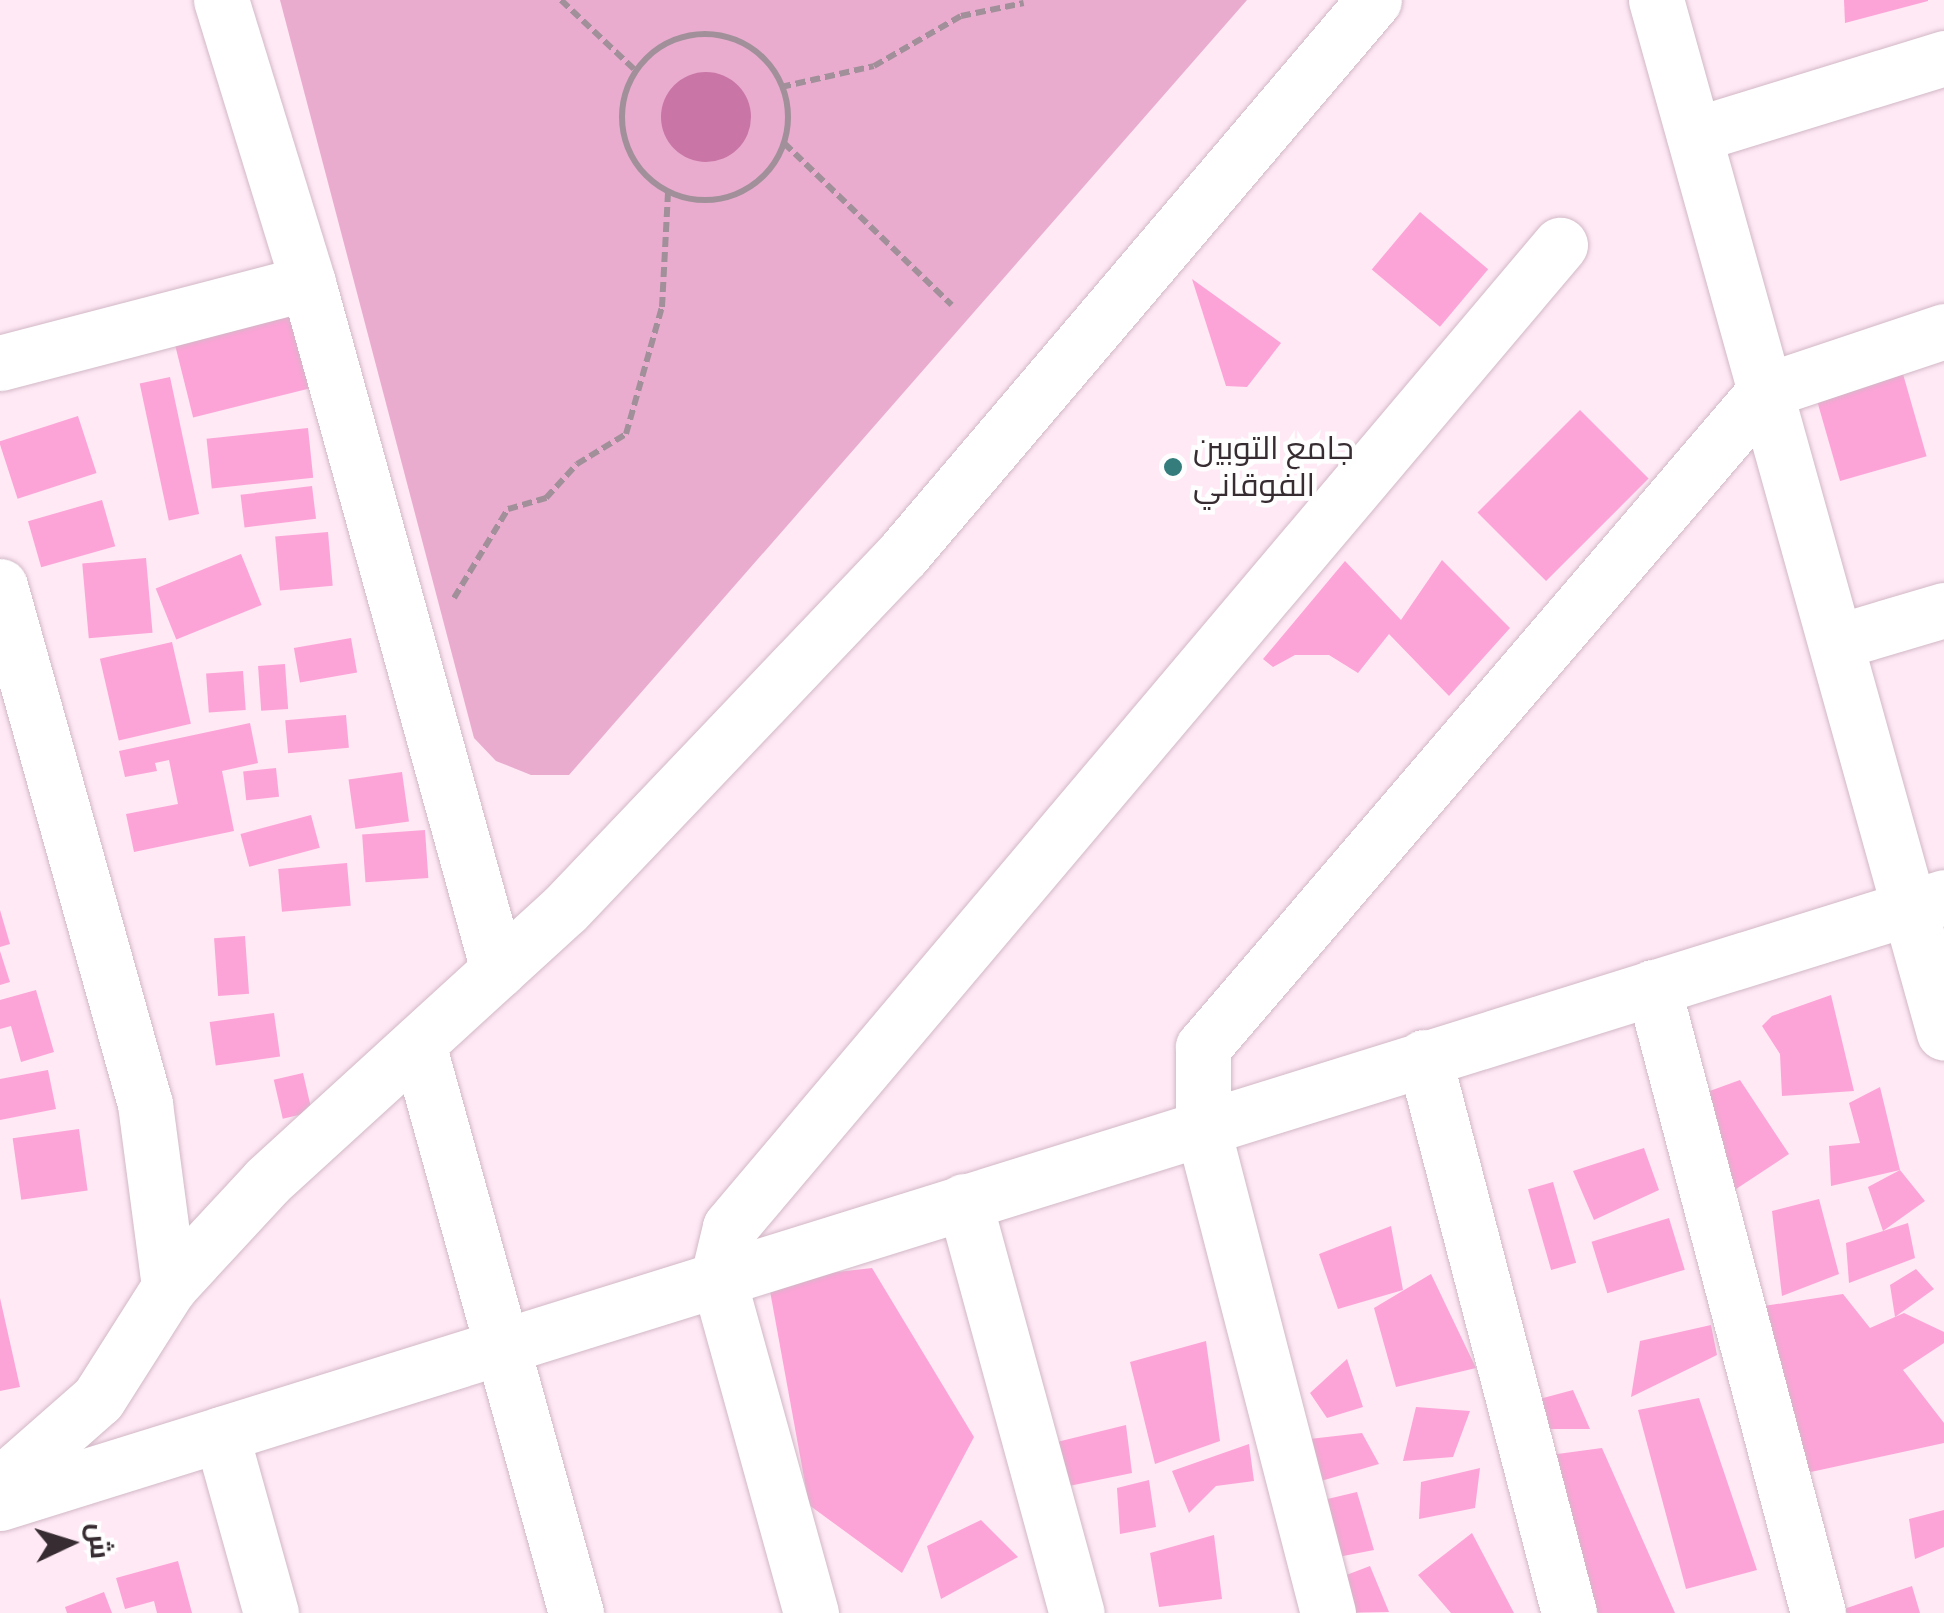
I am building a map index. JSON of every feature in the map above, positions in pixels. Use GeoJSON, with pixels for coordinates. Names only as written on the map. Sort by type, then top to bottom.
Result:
{"type":"FeatureCollection","features":[{"type":"Feature","properties":{"kind":"street"},"geometry":{"type":"LineString","coordinates":[[221,0],[308,283],[498,970]]}},
{"type":"Feature","properties":{"kind":"street"},"geometry":{"type":"LineString","coordinates":[[0,1485],[98,1398],[169,1287],[267,1181],[565,908],[903,554],[1374,0]]}},
{"type":"Feature","properties":{"kind":"street"},"geometry":{"type":"LineString","coordinates":[[1656,0],[1836,642],[1927,902],[1944,1032]]}},
{"type":"Feature","properties":{"kind":"street"},"geometry":{"type":"LineString","coordinates":[[1694,135],[1944,58]]}},
{"type":"Feature","properties":{"kind":"street"},"geometry":{"type":"LineString","coordinates":[[811,1613],[718,1277],[730,1227],[1560,245]]}},
{"type":"Feature","properties":{"kind":"street"},"geometry":{"type":"LineString","coordinates":[[0,362],[308,283]]}},
{"type":"Feature","properties":{"kind":"street"},"geometry":{"type":"LineString","coordinates":[[1328,1613],[1203,1130],[1203,1047],[1765,390],[1944,331]]}},
{"type":"Feature","properties":{"kind":"street"},"geometry":{"type":"LineString","coordinates":[[0,586],[145,1104],[169,1287]]}},
{"type":"Feature","properties":{"kind":"street"},"geometry":{"type":"LineString","coordinates":[[1836,642],[1944,610]]}},
{"type":"Feature","properties":{"kind":"street"},"geometry":{"type":"LineString","coordinates":[[0,1503],[1927,902]]}},
{"type":"Feature","properties":{"kind":"street"},"geometry":{"type":"LineString","coordinates":[[1652,987],[1818,1613]]}},
{"type":"Feature","properties":{"kind":"street"},"geometry":{"type":"LineString","coordinates":[[418,1044],[506,1344],[576,1613]]}},
{"type":"Feature","properties":{"kind":"street"},"geometry":{"type":"LineString","coordinates":[[1424,1058],[1569,1613]]}},
{"type":"Feature","properties":{"kind":"street"},"geometry":{"type":"LineString","coordinates":[[964,1201],[1077,1613]]}},
{"type":"Feature","properties":{"kind":"street"},"geometry":{"type":"LineString","coordinates":[[221,1434],[271,1613]]}},
{"type":"Feature","properties":{"kind":"path"},"geometry":{"type":"LineString","coordinates":[[561,0],[635,70]]}},
{"type":"Feature","properties":{"kind":"path"},"geometry":{"type":"LineString","coordinates":[[781,87],[874,66],[962,16],[1024,3]]}},
{"type":"Feature","properties":{"kind":"path"},"geometry":{"type":"LineString","coordinates":[[702,33],[731,37],[758,52],[781,87],[788,112],[784,143],[770,168],[726,198],[668,192],[640,170],[626,143],[621,116],[635,70],[654,50],[702,33]]}},
{"type":"Feature","properties":{"kind":"path"},"geometry":{"type":"LineString","coordinates":[[784,143],[952,306]]}},
{"type":"Feature","properties":{"kind":"path"},"geometry":{"type":"LineString","coordinates":[[453,599],[508,509],[546,498],[577,464],[626,434],[662,307],[668,192]]}},
{"type":"Feature","properties":{"kind":"shaded area"},"geometry":{"type":"Polygon","coordinates":[[[280,0],[1247,0],[569,775],[531,775],[496,761],[474,738],[280,0]]]}},
{"type":"Feature","properties":{"kind":"shaded area"},"geometry":{"type":"Polygon","coordinates":[[[706,72],[738,85],[751,117],[738,149],[706,162],[674,149],[661,117],[674,85],[706,72]]]}},
{"type":"Feature","properties":{"kind":"building"},"geometry":{"type":"Polygon","coordinates":[[[1844,0],[1928,0],[1928,1],[1845,23],[1844,0]]]}},
{"type":"Feature","properties":{"kind":"building"},"geometry":{"type":"Polygon","coordinates":[[[1420,212],[1488,269],[1440,327],[1372,269],[1420,212]]]}},
{"type":"Feature","properties":{"kind":"building"},"geometry":{"type":"Polygon","coordinates":[[[1192,279],[1281,343],[1247,387],[1226,386],[1192,279]]]}},
{"type":"Feature","properties":{"kind":"building"},"geometry":{"type":"Polygon","coordinates":[[[298,313],[316,387],[193,417],[175,344],[298,313]]]}},
{"type":"Feature","properties":{"kind":"building"},"geometry":{"type":"Polygon","coordinates":[[[1899,360],[1927,456],[1840,481],[1812,385],[1899,360]]]}},
{"type":"Feature","properties":{"kind":"building"},"geometry":{"type":"Polygon","coordinates":[[[170,377],[199,514],[169,520],[140,383],[170,377]]]}},
{"type":"Feature","properties":{"kind":"building"},"geometry":{"type":"Polygon","coordinates":[[[1580,410],[1649,479],[1546,581],[1477,513],[1580,410]]]}},
{"type":"Feature","properties":{"kind":"building"},"geometry":{"type":"Polygon","coordinates":[[[78,416],[97,473],[18,499],[0,441],[78,416]]]}},
{"type":"Feature","properties":{"kind":"building"},"geometry":{"type":"Polygon","coordinates":[[[308,428],[313,478],[212,488],[207,439],[308,428]]]}},
{"type":"Feature","properties":{"kind":"building"},"geometry":{"type":"Polygon","coordinates":[[[312,486],[316,519],[245,528],[241,495],[312,486]]]}},
{"type":"Feature","properties":{"kind":"building"},"geometry":{"type":"Polygon","coordinates":[[[102,500],[115,546],[41,567],[28,521],[102,500]]]}},
{"type":"Feature","properties":{"kind":"building"},"geometry":{"type":"Polygon","coordinates":[[[328,532],[333,586],[280,590],[275,537],[328,532]]]}},
{"type":"Feature","properties":{"kind":"building"},"geometry":{"type":"Polygon","coordinates":[[[241,554],[262,605],[176,639],[156,588],[241,554]]]}},
{"type":"Feature","properties":{"kind":"building"},"geometry":{"type":"Polygon","coordinates":[[[146,558],[153,633],[89,638],[82,564],[146,558]]]}},
{"type":"Feature","properties":{"kind":"building"},"geometry":{"type":"Polygon","coordinates":[[[1442,560],[1510,628],[1449,696],[1389,634],[1358,673],[1329,655],[1295,655],[1273,667],[1263,659],[1345,561],[1401,620],[1442,560]]]}},
{"type":"Feature","properties":{"kind":"building"},"geometry":{"type":"Polygon","coordinates":[[[351,638],[357,672],[300,683],[294,648],[351,638]]]}},
{"type":"Feature","properties":{"kind":"building"},"geometry":{"type":"Polygon","coordinates":[[[172,642],[191,724],[119,740],[100,659],[172,642]]]}},
{"type":"Feature","properties":{"kind":"building"},"geometry":{"type":"Polygon","coordinates":[[[285,664],[288,709],[261,711],[258,666],[285,664]]]}},
{"type":"Feature","properties":{"kind":"building"},"geometry":{"type":"Polygon","coordinates":[[[243,671],[246,710],[209,712],[206,674],[243,671]]]}},
{"type":"Feature","properties":{"kind":"building"},"geometry":{"type":"Polygon","coordinates":[[[346,715],[349,748],[288,753],[285,720],[346,715]]]}},
{"type":"Feature","properties":{"kind":"building"},"geometry":{"type":"Polygon","coordinates":[[[250,723],[258,763],[222,771],[234,831],[134,852],[126,814],[178,804],[169,760],[155,763],[157,771],[125,777],[119,751],[250,723]]]}},
{"type":"Feature","properties":{"kind":"building"},"geometry":{"type":"Polygon","coordinates":[[[276,768],[279,797],[246,800],[243,771],[276,768]]]}},
{"type":"Feature","properties":{"kind":"building"},"geometry":{"type":"Polygon","coordinates":[[[402,772],[409,822],[355,829],[349,780],[402,772]]]}},
{"type":"Feature","properties":{"kind":"building"},"geometry":{"type":"Polygon","coordinates":[[[311,815],[320,848],[249,867],[240,834],[311,815]]]}},
{"type":"Feature","properties":{"kind":"building"},"geometry":{"type":"Polygon","coordinates":[[[425,830],[428,878],[366,882],[362,834],[425,830]]]}},
{"type":"Feature","properties":{"kind":"building"},"geometry":{"type":"Polygon","coordinates":[[[347,863],[351,906],[282,912],[278,869],[347,863]]]}},
{"type":"Feature","properties":{"kind":"building"},"geometry":{"type":"Polygon","coordinates":[[[0,910],[10,944],[0,947],[0,910]]]}},
{"type":"Feature","properties":{"kind":"building"},"geometry":{"type":"Polygon","coordinates":[[[245,936],[249,994],[218,996],[214,938],[245,936]]]}},
{"type":"Feature","properties":{"kind":"building"},"geometry":{"type":"Polygon","coordinates":[[[0,951],[10,982],[0,985],[0,951]]]}},
{"type":"Feature","properties":{"kind":"building"},"geometry":{"type":"Polygon","coordinates":[[[36,990],[54,1052],[21,1062],[11,1026],[0,1029],[0,1000],[36,990]]]}},
{"type":"Feature","properties":{"kind":"building"},"geometry":{"type":"Polygon","coordinates":[[[1831,995],[1854,1091],[1782,1096],[1780,1054],[1762,1026],[1772,1016],[1831,995]]]}},
{"type":"Feature","properties":{"kind":"building"},"geometry":{"type":"Polygon","coordinates":[[[274,1013],[280,1057],[216,1066],[210,1022],[274,1013]]]}},
{"type":"Feature","properties":{"kind":"building"},"geometry":{"type":"Polygon","coordinates":[[[48,1070],[56,1109],[0,1120],[0,1079],[48,1070]]]}},
{"type":"Feature","properties":{"kind":"building"},"geometry":{"type":"Polygon","coordinates":[[[303,1073],[312,1112],[283,1119],[274,1080],[303,1073]]]}},
{"type":"Feature","properties":{"kind":"building"},"geometry":{"type":"Polygon","coordinates":[[[1740,1080],[1789,1154],[1730,1193],[1696,1096],[1740,1080]]]}},
{"type":"Feature","properties":{"kind":"building"},"geometry":{"type":"Polygon","coordinates":[[[1880,1087],[1900,1170],[1831,1186],[1829,1146],[1860,1143],[1849,1103],[1880,1087]]]}},
{"type":"Feature","properties":{"kind":"building"},"geometry":{"type":"Polygon","coordinates":[[[79,1129],[88,1190],[21,1200],[13,1138],[79,1129]]]}},
{"type":"Feature","properties":{"kind":"building"},"geometry":{"type":"Polygon","coordinates":[[[1644,1148],[1659,1190],[1594,1220],[1573,1171],[1644,1148]]]}},
{"type":"Feature","properties":{"kind":"building"},"geometry":{"type":"Polygon","coordinates":[[[1900,1170],[1925,1201],[1883,1231],[1868,1187],[1900,1170]]]}},
{"type":"Feature","properties":{"kind":"building"},"geometry":{"type":"Polygon","coordinates":[[[1553,1182],[1576,1263],[1551,1270],[1528,1189],[1553,1182]]]}},
{"type":"Feature","properties":{"kind":"building"},"geometry":{"type":"Polygon","coordinates":[[[1819,1199],[1839,1274],[1782,1296],[1772,1211],[1819,1199]]]}},
{"type":"Feature","properties":{"kind":"building"},"geometry":{"type":"Polygon","coordinates":[[[1669,1218],[1685,1270],[1607,1293],[1592,1242],[1669,1218]]]}},
{"type":"Feature","properties":{"kind":"building"},"geometry":{"type":"Polygon","coordinates":[[[1908,1223],[1915,1258],[1849,1283],[1846,1243],[1908,1223]]]}},
{"type":"Feature","properties":{"kind":"building"},"geometry":{"type":"Polygon","coordinates":[[[1391,1226],[1403,1290],[1338,1309],[1319,1254],[1391,1226]]]}},
{"type":"Feature","properties":{"kind":"building"},"geometry":{"type":"Polygon","coordinates":[[[872,1268],[974,1437],[902,1573],[809,1505],[768,1280],[872,1268]]]}},
{"type":"Feature","properties":{"kind":"building"},"geometry":{"type":"Polygon","coordinates":[[[1916,1269],[1934,1289],[1895,1317],[1890,1285],[1916,1269]]]}},
{"type":"Feature","properties":{"kind":"building"},"geometry":{"type":"Polygon","coordinates":[[[1431,1274],[1476,1368],[1396,1387],[1374,1308],[1431,1274]]]}},
{"type":"Feature","properties":{"kind":"building"},"geometry":{"type":"Polygon","coordinates":[[[1843,1294],[1870,1328],[1904,1313],[1944,1332],[1944,1343],[1903,1370],[1944,1423],[1944,1443],[1797,1475],[1751,1308],[1843,1294]]]}},
{"type":"Feature","properties":{"kind":"building"},"geometry":{"type":"Polygon","coordinates":[[[0,1298],[20,1387],[0,1391],[0,1298]]]}},
{"type":"Feature","properties":{"kind":"building"},"geometry":{"type":"Polygon","coordinates":[[[1711,1325],[1717,1355],[1631,1397],[1640,1341],[1711,1325]]]}},
{"type":"Feature","properties":{"kind":"building"},"geometry":{"type":"Polygon","coordinates":[[[1206,1341],[1220,1441],[1155,1464],[1130,1362],[1206,1341]]]}},
{"type":"Feature","properties":{"kind":"building"},"geometry":{"type":"Polygon","coordinates":[[[1347,1359],[1363,1407],[1327,1418],[1310,1393],[1347,1359]]]}},
{"type":"Feature","properties":{"kind":"building"},"geometry":{"type":"Polygon","coordinates":[[[1573,1390],[1590,1429],[1546,1429],[1532,1401],[1573,1390]]]}},
{"type":"Feature","properties":{"kind":"building"},"geometry":{"type":"Polygon","coordinates":[[[1699,1398],[1757,1570],[1686,1589],[1638,1410],[1699,1398]]]}},
{"type":"Feature","properties":{"kind":"building"},"geometry":{"type":"Polygon","coordinates":[[[1416,1407],[1470,1411],[1453,1457],[1403,1461],[1416,1407]]]}},
{"type":"Feature","properties":{"kind":"building"},"geometry":{"type":"Polygon","coordinates":[[[1126,1425],[1132,1473],[1069,1486],[1057,1442],[1126,1425]]]}},
{"type":"Feature","properties":{"kind":"building"},"geometry":{"type":"Polygon","coordinates":[[[1362,1433],[1379,1464],[1304,1486],[1292,1441],[1362,1433]]]}},
{"type":"Feature","properties":{"kind":"building"},"geometry":{"type":"Polygon","coordinates":[[[1249,1444],[1254,1481],[1216,1486],[1189,1513],[1172,1471],[1249,1444]]]}},
{"type":"Feature","properties":{"kind":"building"},"geometry":{"type":"Polygon","coordinates":[[[1602,1448],[1675,1613],[1591,1613],[1550,1455],[1602,1448]]]}},
{"type":"Feature","properties":{"kind":"building"},"geometry":{"type":"Polygon","coordinates":[[[1480,1468],[1475,1508],[1419,1519],[1421,1482],[1480,1468]]]}},
{"type":"Feature","properties":{"kind":"building"},"geometry":{"type":"Polygon","coordinates":[[[1149,1480],[1156,1527],[1120,1534],[1117,1488],[1149,1480]]]}},
{"type":"Feature","properties":{"kind":"building"},"geometry":{"type":"Polygon","coordinates":[[[1357,1492],[1374,1550],[1338,1557],[1319,1501],[1357,1492]]]}},
{"type":"Feature","properties":{"kind":"building"},"geometry":{"type":"Polygon","coordinates":[[[1944,1510],[1944,1547],[1915,1559],[1909,1519],[1944,1510]]]}},
{"type":"Feature","properties":{"kind":"building"},"geometry":{"type":"Polygon","coordinates":[[[981,1520],[1018,1557],[941,1599],[927,1546],[981,1520]]]}},
{"type":"Feature","properties":{"kind":"building"},"geometry":{"type":"Polygon","coordinates":[[[1472,1533],[1514,1613],[1451,1613],[1418,1575],[1472,1533]]]}},
{"type":"Feature","properties":{"kind":"building"},"geometry":{"type":"Polygon","coordinates":[[[1214,1535],[1222,1599],[1159,1607],[1150,1553],[1214,1535]]]}},
{"type":"Feature","properties":{"kind":"building"},"geometry":{"type":"Polygon","coordinates":[[[178,1561],[192,1613],[157,1613],[154,1601],[125,1609],[116,1578],[178,1561]]]}},
{"type":"Feature","properties":{"kind":"building"},"geometry":{"type":"Polygon","coordinates":[[[1370,1566],[1389,1612],[1336,1613],[1328,1582],[1370,1566]]]}},
{"type":"Feature","properties":{"kind":"building"},"geometry":{"type":"Polygon","coordinates":[[[1912,1586],[1920,1613],[1835,1613],[1835,1612],[1912,1586]]]}},
{"type":"Feature","properties":{"kind":"building"},"geometry":{"type":"Polygon","coordinates":[[[104,1592],[112,1613],[67,1613],[65,1607],[104,1592]]]}},
{"type":"Feature","properties":{"kind":"place","name":"جامع التوبين الفوقاني"},"geometry":{"type":"Point","coordinates":[1173,467]}}]}
